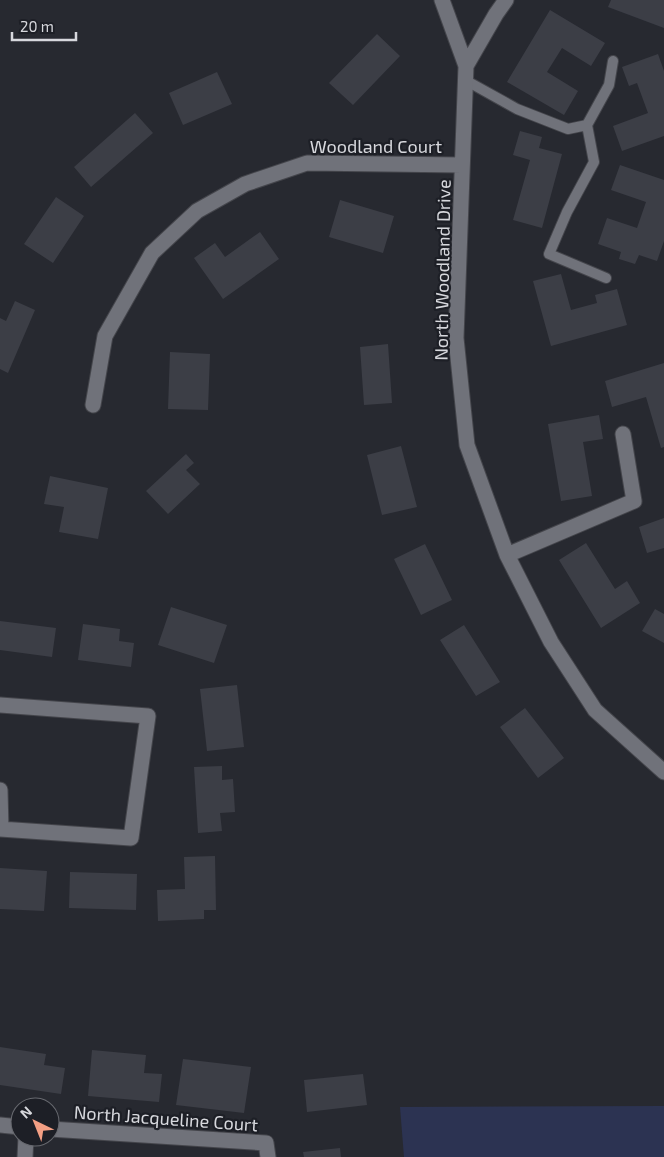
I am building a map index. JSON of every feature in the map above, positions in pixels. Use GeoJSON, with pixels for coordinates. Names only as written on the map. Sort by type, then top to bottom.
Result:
{"type":"FeatureCollection","features":[{"type":"Feature","properties":{"kind":"street","name":"North Woodland Drive"},"geometry":{"type":"LineString","coordinates":[[442,0],[465,73],[456,338],[467,445],[507,555],[551,642],[595,710],[664,772]]}},
{"type":"Feature","properties":{"kind":"street","name":"North Woodland Drive"},"geometry":{"type":"LineString","coordinates":[[465,73],[496,14],[506,0]]}},
{"type":"Feature","properties":{"kind":"street","name":"Woodland Court"},"geometry":{"type":"LineString","coordinates":[[93,405],[105,336],[152,253],[197,211],[245,184],[307,163],[462,165]]}},
{"type":"Feature","properties":{"kind":"street"},"geometry":{"type":"LineString","coordinates":[[507,555],[634,501],[623,434]]}},
{"type":"Feature","properties":{"kind":"street"},"geometry":{"type":"LineString","coordinates":[[0,705],[148,716],[131,838],[0,829],[0,790]]}},
{"type":"Feature","properties":{"kind":"street","name":"North Jacqueline Court"},"geometry":{"type":"LineString","coordinates":[[60,1130],[266,1143],[268,1157]]}},
{"type":"Feature","properties":{"kind":"lane"},"geometry":{"type":"LineString","coordinates":[[606,278],[549,254],[567,212],[594,162],[587,125],[609,85],[613,61]]}},
{"type":"Feature","properties":{"kind":"lane"},"geometry":{"type":"LineString","coordinates":[[465,73],[517,109],[568,130],[587,125]]}},
{"type":"Feature","properties":{"kind":"shaded area"},"geometry":{"type":"Polygon","coordinates":[[[664,1106],[664,1157],[404,1157],[400,1107],[664,1106]]]}},
{"type":"Feature","properties":{"kind":"building"},"geometry":{"type":"Polygon","coordinates":[[[611,0],[664,0],[664,28],[608,7],[611,0]]]}},
{"type":"Feature","properties":{"kind":"building"},"geometry":{"type":"Polygon","coordinates":[[[550,10],[605,43],[591,66],[562,48],[547,72],[578,91],[564,115],[507,82],[550,10]]]}},
{"type":"Feature","properties":{"kind":"building"},"geometry":{"type":"Polygon","coordinates":[[[377,34],[400,56],[353,105],[329,83],[377,34]]]}},
{"type":"Feature","properties":{"kind":"building"},"geometry":{"type":"Polygon","coordinates":[[[658,54],[664,71],[664,136],[622,151],[613,126],[648,113],[637,83],[629,86],[622,67],[658,54]]]}},
{"type":"Feature","properties":{"kind":"building"},"geometry":{"type":"Polygon","coordinates":[[[217,72],[232,104],[183,125],[169,93],[217,72]]]}},
{"type":"Feature","properties":{"kind":"building"},"geometry":{"type":"Polygon","coordinates":[[[135,113],[153,133],[91,187],[74,167],[135,113]]]}},
{"type":"Feature","properties":{"kind":"building"},"geometry":{"type":"Polygon","coordinates":[[[520,131],[542,137],[539,148],[562,154],[542,228],[513,220],[530,160],[513,155],[520,131]]]}},
{"type":"Feature","properties":{"kind":"building"},"geometry":{"type":"Polygon","coordinates":[[[620,165],[664,180],[664,241],[657,261],[639,255],[635,264],[619,259],[621,252],[598,244],[607,218],[637,228],[646,202],[611,190],[620,165]]]}},
{"type":"Feature","properties":{"kind":"building"},"geometry":{"type":"Polygon","coordinates":[[[56,197],[84,216],[53,263],[24,244],[56,197]]]}},
{"type":"Feature","properties":{"kind":"building"},"geometry":{"type":"Polygon","coordinates":[[[340,200],[394,216],[383,253],[329,237],[340,200]]]}},
{"type":"Feature","properties":{"kind":"building"},"geometry":{"type":"Polygon","coordinates":[[[260,232],[279,259],[223,299],[194,258],[215,243],[225,257],[260,232]]]}},
{"type":"Feature","properties":{"kind":"building"},"geometry":{"type":"Polygon","coordinates":[[[561,274],[571,310],[597,303],[595,295],[617,289],[627,325],[551,346],[533,281],[561,274]]]}},
{"type":"Feature","properties":{"kind":"building"},"geometry":{"type":"Polygon","coordinates":[[[15,301],[35,310],[8,373],[0,369],[0,318],[6,321],[15,301]]]}},
{"type":"Feature","properties":{"kind":"building"},"geometry":{"type":"Polygon","coordinates":[[[388,344],[392,403],[364,405],[360,347],[388,344]]]}},
{"type":"Feature","properties":{"kind":"building"},"geometry":{"type":"Polygon","coordinates":[[[170,352],[210,354],[208,410],[168,409],[170,352]]]}},
{"type":"Feature","properties":{"kind":"building"},"geometry":{"type":"Polygon","coordinates":[[[664,363],[664,447],[661,448],[646,397],[612,407],[605,381],[664,363]]]}},
{"type":"Feature","properties":{"kind":"building"},"geometry":{"type":"Polygon","coordinates":[[[599,415],[603,439],[583,442],[592,496],[561,501],[548,424],[599,415]]]}},
{"type":"Feature","properties":{"kind":"building"},"geometry":{"type":"Polygon","coordinates":[[[401,446],[417,507],[382,515],[367,455],[401,446]]]}},
{"type":"Feature","properties":{"kind":"building"},"geometry":{"type":"Polygon","coordinates":[[[186,454],[194,463],[186,470],[200,484],[168,514],[146,491],[186,454]]]}},
{"type":"Feature","properties":{"kind":"building"},"geometry":{"type":"Polygon","coordinates":[[[50,476],[108,488],[98,539],[59,532],[64,507],[44,504],[50,476]]]}},
{"type":"Feature","properties":{"kind":"building"},"geometry":{"type":"Polygon","coordinates":[[[664,518],[664,548],[647,553],[639,527],[664,518]]]}},
{"type":"Feature","properties":{"kind":"building"},"geometry":{"type":"Polygon","coordinates":[[[586,543],[615,589],[627,581],[640,603],[601,628],[559,560],[586,543]]]}},
{"type":"Feature","properties":{"kind":"building"},"geometry":{"type":"Polygon","coordinates":[[[425,544],[452,600],[421,615],[394,559],[425,544]]]}},
{"type":"Feature","properties":{"kind":"building"},"geometry":{"type":"Polygon","coordinates":[[[171,607],[227,625],[214,663],[158,645],[171,607]]]}},
{"type":"Feature","properties":{"kind":"building"},"geometry":{"type":"Polygon","coordinates":[[[655,609],[664,614],[664,643],[642,631],[655,609]]]}},
{"type":"Feature","properties":{"kind":"building"},"geometry":{"type":"Polygon","coordinates":[[[0,621],[56,628],[52,657],[0,650],[0,621]]]}},
{"type":"Feature","properties":{"kind":"building"},"geometry":{"type":"Polygon","coordinates":[[[83,624],[120,629],[119,641],[134,643],[131,667],[78,660],[83,624]]]}},
{"type":"Feature","properties":{"kind":"building"},"geometry":{"type":"Polygon","coordinates":[[[464,625],[500,682],[476,696],[440,640],[464,625]]]}},
{"type":"Feature","properties":{"kind":"building"},"geometry":{"type":"Polygon","coordinates":[[[237,685],[244,747],[207,751],[200,689],[237,685]]]}},
{"type":"Feature","properties":{"kind":"building"},"geometry":{"type":"Polygon","coordinates":[[[525,708],[564,758],[538,778],[500,727],[525,708]]]}},
{"type":"Feature","properties":{"kind":"building"},"geometry":{"type":"Polygon","coordinates":[[[222,766],[222,780],[233,779],[235,812],[220,813],[222,831],[198,833],[194,767],[222,766]]]}},
{"type":"Feature","properties":{"kind":"building"},"geometry":{"type":"Polygon","coordinates":[[[215,856],[216,910],[204,910],[204,919],[158,921],[157,890],[185,889],[184,857],[215,856]]]}},
{"type":"Feature","properties":{"kind":"building"},"geometry":{"type":"Polygon","coordinates":[[[0,868],[47,871],[44,911],[0,909],[0,868]]]}},
{"type":"Feature","properties":{"kind":"building"},"geometry":{"type":"Polygon","coordinates":[[[70,872],[137,874],[136,910],[69,908],[70,872]]]}},
{"type":"Feature","properties":{"kind":"building"},"geometry":{"type":"Polygon","coordinates":[[[0,1047],[46,1054],[44,1065],[65,1068],[61,1094],[0,1085],[0,1047]]]}},
{"type":"Feature","properties":{"kind":"building"},"geometry":{"type":"Polygon","coordinates":[[[92,1050],[146,1055],[144,1073],[162,1074],[159,1102],[88,1096],[92,1050]]]}},
{"type":"Feature","properties":{"kind":"building"},"geometry":{"type":"Polygon","coordinates":[[[183,1059],[251,1067],[244,1113],[176,1105],[183,1059]]]}},
{"type":"Feature","properties":{"kind":"building"},"geometry":{"type":"Polygon","coordinates":[[[363,1074],[367,1105],[307,1112],[304,1080],[363,1074]]]}},
{"type":"Feature","properties":{"kind":"building"},"geometry":{"type":"Polygon","coordinates":[[[340,1148],[341,1157],[304,1157],[303,1152],[340,1148]]]}}]}
